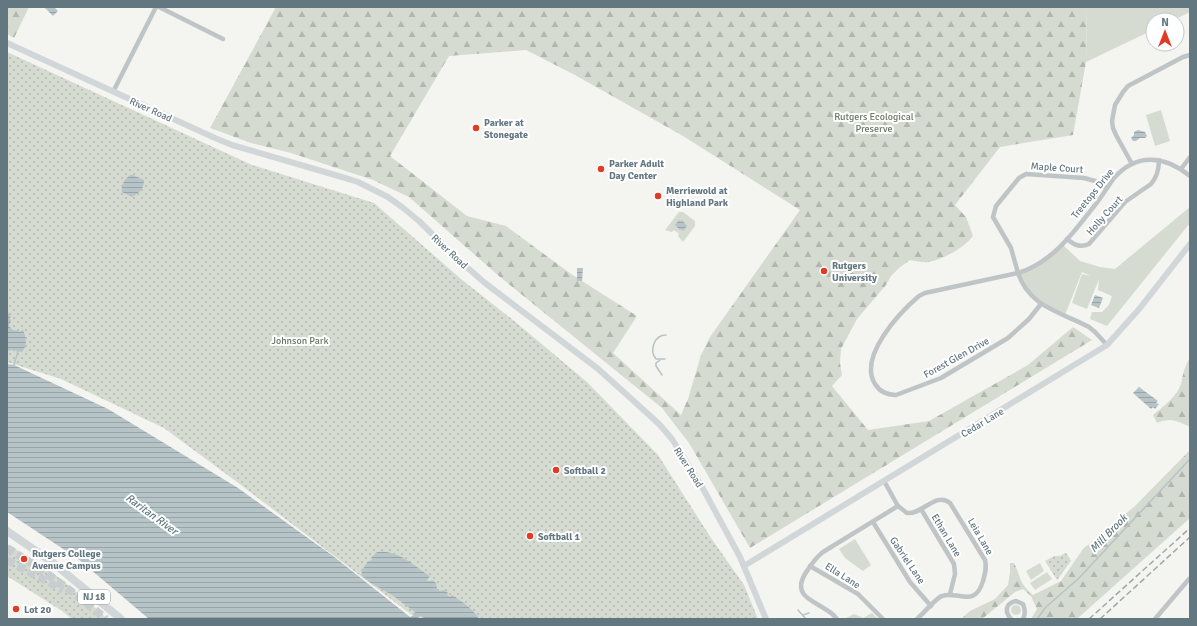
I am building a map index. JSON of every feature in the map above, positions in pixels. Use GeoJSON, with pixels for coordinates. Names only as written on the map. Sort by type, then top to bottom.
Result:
{"type":"FeatureCollection","features":[{"type":"Feature","properties":{"kind":"highway"},"geometry":{"type":"LineString","coordinates":[[7,531],[52,562]]}},
{"type":"Feature","properties":{"kind":"highway","name":"NJ 18"},"geometry":{"type":"LineString","coordinates":[[7,537],[52,562],[121,619]]}},
{"type":"Feature","properties":{"kind":"street"},"geometry":{"type":"LineString","coordinates":[[112,92],[158,7],[223,39]]}},
{"type":"Feature","properties":{"kind":"street","name":"River Road"},"geometry":{"type":"LineString","coordinates":[[7,43],[112,92],[232,145],[358,182],[402,207],[474,273],[597,368],[659,424],[672,439],[701,485],[740,556],[766,619]]}},
{"type":"Feature","properties":{"kind":"street"},"geometry":{"type":"LineString","coordinates":[[1132,164],[1113,128],[1113,113],[1119,98],[1128,86],[1183,57],[1190,55]]}},
{"type":"Feature","properties":{"kind":"street"},"geometry":{"type":"LineString","coordinates":[[1181,169],[1190,157]]}},
{"type":"Feature","properties":{"kind":"street","name":"Treetops Drive"},"geometry":{"type":"LineString","coordinates":[[1018,273],[1028,270],[1044,261],[1067,239],[1119,173],[1132,164],[1144,160],[1159,160]]}},
{"type":"Feature","properties":{"kind":"street"},"geometry":{"type":"LineString","coordinates":[[1159,160],[1170,163],[1190,176]]}},
{"type":"Feature","properties":{"kind":"street","name":"Holly Court"},"geometry":{"type":"LineString","coordinates":[[1067,239],[1072,243],[1081,246],[1089,244],[1125,202],[1155,180],[1159,160]]}},
{"type":"Feature","properties":{"kind":"street","name":"Maple Court"},"geometry":{"type":"LineString","coordinates":[[1018,273],[1011,248],[993,217],[996,206],[1019,178],[1026,174],[1084,178],[1095,181],[1106,188]]}},
{"type":"Feature","properties":{"kind":"street","name":"Cedar Lane"},"geometry":{"type":"LineString","coordinates":[[744,566],[1107,345],[1140,308],[1190,246]]}},
{"type":"Feature","properties":{"kind":"street"},"geometry":{"type":"LineString","coordinates":[[1018,273],[1033,298],[1041,304],[1089,327],[1107,345]]}},
{"type":"Feature","properties":{"kind":"street","name":"Forest Glen Drive"},"geometry":{"type":"LineString","coordinates":[[1018,273],[918,296],[887,332],[875,352],[872,364],[872,374],[873,380],[878,389],[887,394],[896,395],[940,378],[1010,337],[1029,319],[1041,304]]}},
{"type":"Feature","properties":{"kind":"street"},"geometry":{"type":"LineString","coordinates":[[837,619],[833,614],[805,597],[802,593],[801,582],[816,557],[822,552],[898,506],[884,480]]}},
{"type":"Feature","properties":{"kind":"street","name":"Leia Lane"},"geometry":{"type":"LineString","coordinates":[[898,506],[907,513],[915,513],[937,499],[948,500],[985,560],[986,569],[982,585],[978,591],[968,597],[950,594]]}},
{"type":"Feature","properties":{"kind":"street","name":"Ethan Lane"},"geometry":{"type":"LineString","coordinates":[[921,509],[954,564],[955,574],[950,594]]}},
{"type":"Feature","properties":{"kind":"street","name":"Gabriel Lane"},"geometry":{"type":"LineString","coordinates":[[873,522],[910,582],[931,606]]}},
{"type":"Feature","properties":{"kind":"street","name":"Ella Lane"},"geometry":{"type":"LineString","coordinates":[[810,566],[858,594],[883,619]]}},
{"type":"Feature","properties":{"kind":"street"},"geometry":{"type":"LineString","coordinates":[[1155,619],[1189,579],[1190,580]]}},
{"type":"Feature","properties":{"kind":"street"},"geometry":{"type":"LineString","coordinates":[[917,619],[940,597],[950,594]]}},
{"type":"Feature","properties":{"kind":"street"},"geometry":{"type":"LineString","coordinates":[[1011,619],[1006,611],[1007,607],[1009,603],[1016,600],[1023,604],[1025,608],[1023,619]]}},
{"type":"Feature","properties":{"kind":"green space"},"geometry":{"type":"Polygon","coordinates":[[[7,7],[29,7],[14,38],[7,34],[7,7]]]}},
{"type":"Feature","properties":{"kind":"green space","name":"Rutgers Ecological Preserve"},"geometry":{"type":"Polygon","coordinates":[[[276,7],[1087,7],[1086,62],[1073,135],[1000,147],[955,205],[966,217],[973,236],[959,249],[941,258],[929,262],[910,260],[891,276],[886,285],[857,319],[841,349],[840,363],[842,375],[832,386],[868,430],[929,421],[1028,365],[1073,327],[1092,340],[750,548],[689,443],[662,408],[500,277],[409,197],[373,180],[291,153],[251,143],[210,128],[276,7]],[[526,50],[449,56],[390,156],[467,216],[506,226],[571,274],[637,316],[613,353],[681,415],[688,399],[701,355],[710,337],[800,210],[683,136],[575,75],[526,50]]]}},
{"type":"Feature","properties":{"kind":"green space"},"geometry":{"type":"Polygon","coordinates":[[[1087,7],[1190,7],[1190,12],[1185,14],[1185,12],[1145,12],[1145,34],[1086,62],[1087,7]]]}},
{"type":"Feature","properties":{"kind":"green space","name":"Johnson Park"},"geometry":{"type":"Polygon","coordinates":[[[7,52],[252,165],[374,203],[461,279],[587,382],[658,455],[711,538],[744,585],[758,619],[417,619],[164,428],[61,379],[7,362],[7,52]]]}},
{"type":"Feature","properties":{"kind":"green space"},"geometry":{"type":"Polygon","coordinates":[[[1161,110],[1170,141],[1155,146],[1146,115],[1161,110]]]}},
{"type":"Feature","properties":{"kind":"green space"},"geometry":{"type":"Polygon","coordinates":[[[1190,207],[1190,223],[1107,326],[1090,319],[1092,312],[1102,312],[1109,305],[1112,296],[1098,290],[1099,279],[1087,309],[1072,303],[1082,274],[1091,276],[1082,272],[1065,315],[1033,298],[1018,273],[1028,270],[1062,244],[1080,261],[1100,267],[1115,269],[1190,207]]]}},
{"type":"Feature","properties":{"kind":"green space"},"geometry":{"type":"Polygon","coordinates":[[[679,212],[683,212],[695,221],[695,226],[683,242],[678,236],[679,234],[674,230],[672,232],[665,230],[679,212]]]}},
{"type":"Feature","properties":{"kind":"green space"},"geometry":{"type":"Polygon","coordinates":[[[1190,358],[1190,427],[1170,420],[1157,423],[1153,415],[1176,393],[1181,384],[1185,368],[1190,358]]]}},
{"type":"Feature","properties":{"kind":"green space"},"geometry":{"type":"Polygon","coordinates":[[[1190,450],[1190,518],[1077,619],[1031,619],[1037,609],[1031,596],[1023,589],[1015,592],[982,619],[961,619],[970,611],[995,599],[1008,585],[1010,563],[1014,563],[1023,583],[1028,591],[1033,595],[1061,581],[1083,549],[1135,506],[1190,450]]]}},
{"type":"Feature","properties":{"kind":"green space"},"geometry":{"type":"Polygon","coordinates":[[[855,539],[871,565],[863,571],[845,558],[839,549],[855,539]]]}},
{"type":"Feature","properties":{"kind":"green space"},"geometry":{"type":"Polygon","coordinates":[[[7,545],[21,552],[47,569],[108,619],[72,619],[7,576],[7,545]]]}},
{"type":"Feature","properties":{"kind":"green space"},"geometry":{"type":"Polygon","coordinates":[[[1065,553],[1071,561],[1057,580],[1045,561],[1054,556],[1060,556],[1065,553]]]}},
{"type":"Feature","properties":{"kind":"green space"},"geometry":{"type":"Polygon","coordinates":[[[1040,563],[1044,571],[1031,580],[1026,571],[1040,563]]]}},
{"type":"Feature","properties":{"kind":"green space"},"geometry":{"type":"Polygon","coordinates":[[[1047,572],[1052,579],[1035,590],[1030,583],[1047,572]]]}},
{"type":"Feature","properties":{"kind":"green space"},"geometry":{"type":"Polygon","coordinates":[[[1014,605],[1018,605],[1020,606],[1020,614],[1014,615],[1011,612],[1011,608],[1014,605]]]}},
{"type":"Feature","properties":{"kind":"green space"},"geometry":{"type":"Polygon","coordinates":[[[872,613],[878,619],[844,619],[854,614],[863,618],[872,613]]]}},
{"type":"Feature","properties":{"kind":"water"},"geometry":{"type":"Polygon","coordinates":[[[44,7],[54,7],[58,11],[53,16],[44,7]]]}},
{"type":"Feature","properties":{"kind":"water"},"geometry":{"type":"Polygon","coordinates":[[[1138,130],[1145,132],[1147,136],[1145,138],[1140,138],[1133,141],[1131,138],[1134,135],[1134,132],[1138,130]]]}},
{"type":"Feature","properties":{"kind":"water"},"geometry":{"type":"Polygon","coordinates":[[[130,175],[144,180],[141,190],[132,197],[122,192],[123,183],[130,175]]]}},
{"type":"Feature","properties":{"kind":"water"},"geometry":{"type":"Polygon","coordinates":[[[679,220],[682,220],[687,226],[683,231],[675,225],[679,220]]]}},
{"type":"Feature","properties":{"kind":"water"},"geometry":{"type":"Polygon","coordinates":[[[577,268],[583,268],[582,281],[577,281],[577,268]]]}},
{"type":"Feature","properties":{"kind":"water"},"geometry":{"type":"Polygon","coordinates":[[[1095,295],[1103,298],[1099,308],[1091,305],[1095,295]]]}},
{"type":"Feature","properties":{"kind":"water"},"geometry":{"type":"Polygon","coordinates":[[[7,311],[11,317],[9,318],[11,320],[9,325],[10,328],[18,330],[19,332],[23,330],[26,341],[22,352],[13,350],[7,351],[7,311]]]}},
{"type":"Feature","properties":{"kind":"water","name":"Raritan River"},"geometry":{"type":"Polygon","coordinates":[[[7,364],[14,365],[108,409],[238,488],[333,556],[410,617],[414,615],[415,612],[392,595],[369,582],[361,575],[368,561],[369,562],[377,552],[399,555],[430,576],[427,580],[430,582],[432,580],[436,583],[437,589],[440,591],[444,590],[448,593],[447,595],[450,597],[452,595],[470,608],[479,619],[426,619],[420,616],[416,619],[149,619],[77,558],[7,512],[7,364]]]}},
{"type":"Feature","properties":{"kind":"water"},"geometry":{"type":"Polygon","coordinates":[[[1139,387],[1158,401],[1156,403],[1159,404],[1155,409],[1153,407],[1151,409],[1133,393],[1139,387]]]}},
{"type":"Feature","properties":{"kind":"waterway"},"geometry":{"type":"LineString","coordinates":[[665,359],[656,359],[653,348],[656,340],[666,335]]}},
{"type":"Feature","properties":{"kind":"waterway"},"geometry":{"type":"LineString","coordinates":[[14,365],[18,351]]}},
{"type":"Feature","properties":{"kind":"waterway"},"geometry":{"type":"LineString","coordinates":[[660,360],[656,363],[656,366],[662,375]]}},
{"type":"Feature","properties":{"kind":"waterway","name":"Mill Brook"},"geometry":{"type":"LineString","coordinates":[[1037,619],[1046,607],[1079,578],[1190,459]]}},
{"type":"Feature","properties":{"kind":"waterway"},"geometry":{"type":"LineString","coordinates":[[798,610],[806,619]]}},
{"type":"Feature","properties":{"kind":"waterway"},"geometry":{"type":"LineString","coordinates":[[803,615],[809,613]]}},
{"type":"Feature","properties":{"kind":"tunnel"},"geometry":{"type":"LineString","coordinates":[[7,548],[33,564],[106,619]]}},
{"type":"Feature","properties":{"kind":"tunnel"},"geometry":{"type":"LineString","coordinates":[[7,560],[63,590]]}},
{"type":"Feature","properties":{"kind":"railway"},"geometry":{"type":"LineString","coordinates":[[1089,619],[1190,528]]}},
{"type":"Feature","properties":{"kind":"railway"},"geometry":{"type":"LineString","coordinates":[[1100,619],[1190,537]]}},
{"type":"Feature","properties":{"kind":"place","name":"Parker at Stonegate"},"geometry":{"type":"Point","coordinates":[476,128]}},
{"type":"Feature","properties":{"kind":"place","name":"Parker Adult Day Center"},"geometry":{"type":"Point","coordinates":[601,169]}},
{"type":"Feature","properties":{"kind":"place","name":"Merriewold at Highland Park"},"geometry":{"type":"Point","coordinates":[658,196]}},
{"type":"Feature","properties":{"kind":"place","name":"Rutgers University"},"geometry":{"type":"Point","coordinates":[824,271]}},
{"type":"Feature","properties":{"kind":"place","name":"Softball 2"},"geometry":{"type":"Point","coordinates":[556,470]}},
{"type":"Feature","properties":{"kind":"place","name":"Softball 1"},"geometry":{"type":"Point","coordinates":[530,536]}},
{"type":"Feature","properties":{"kind":"place","name":"Rutgers College Avenue Campus"},"geometry":{"type":"Point","coordinates":[24,559]}},
{"type":"Feature","properties":{"kind":"place","name":"Lot 20"},"geometry":{"type":"Point","coordinates":[16,609]}}]}
